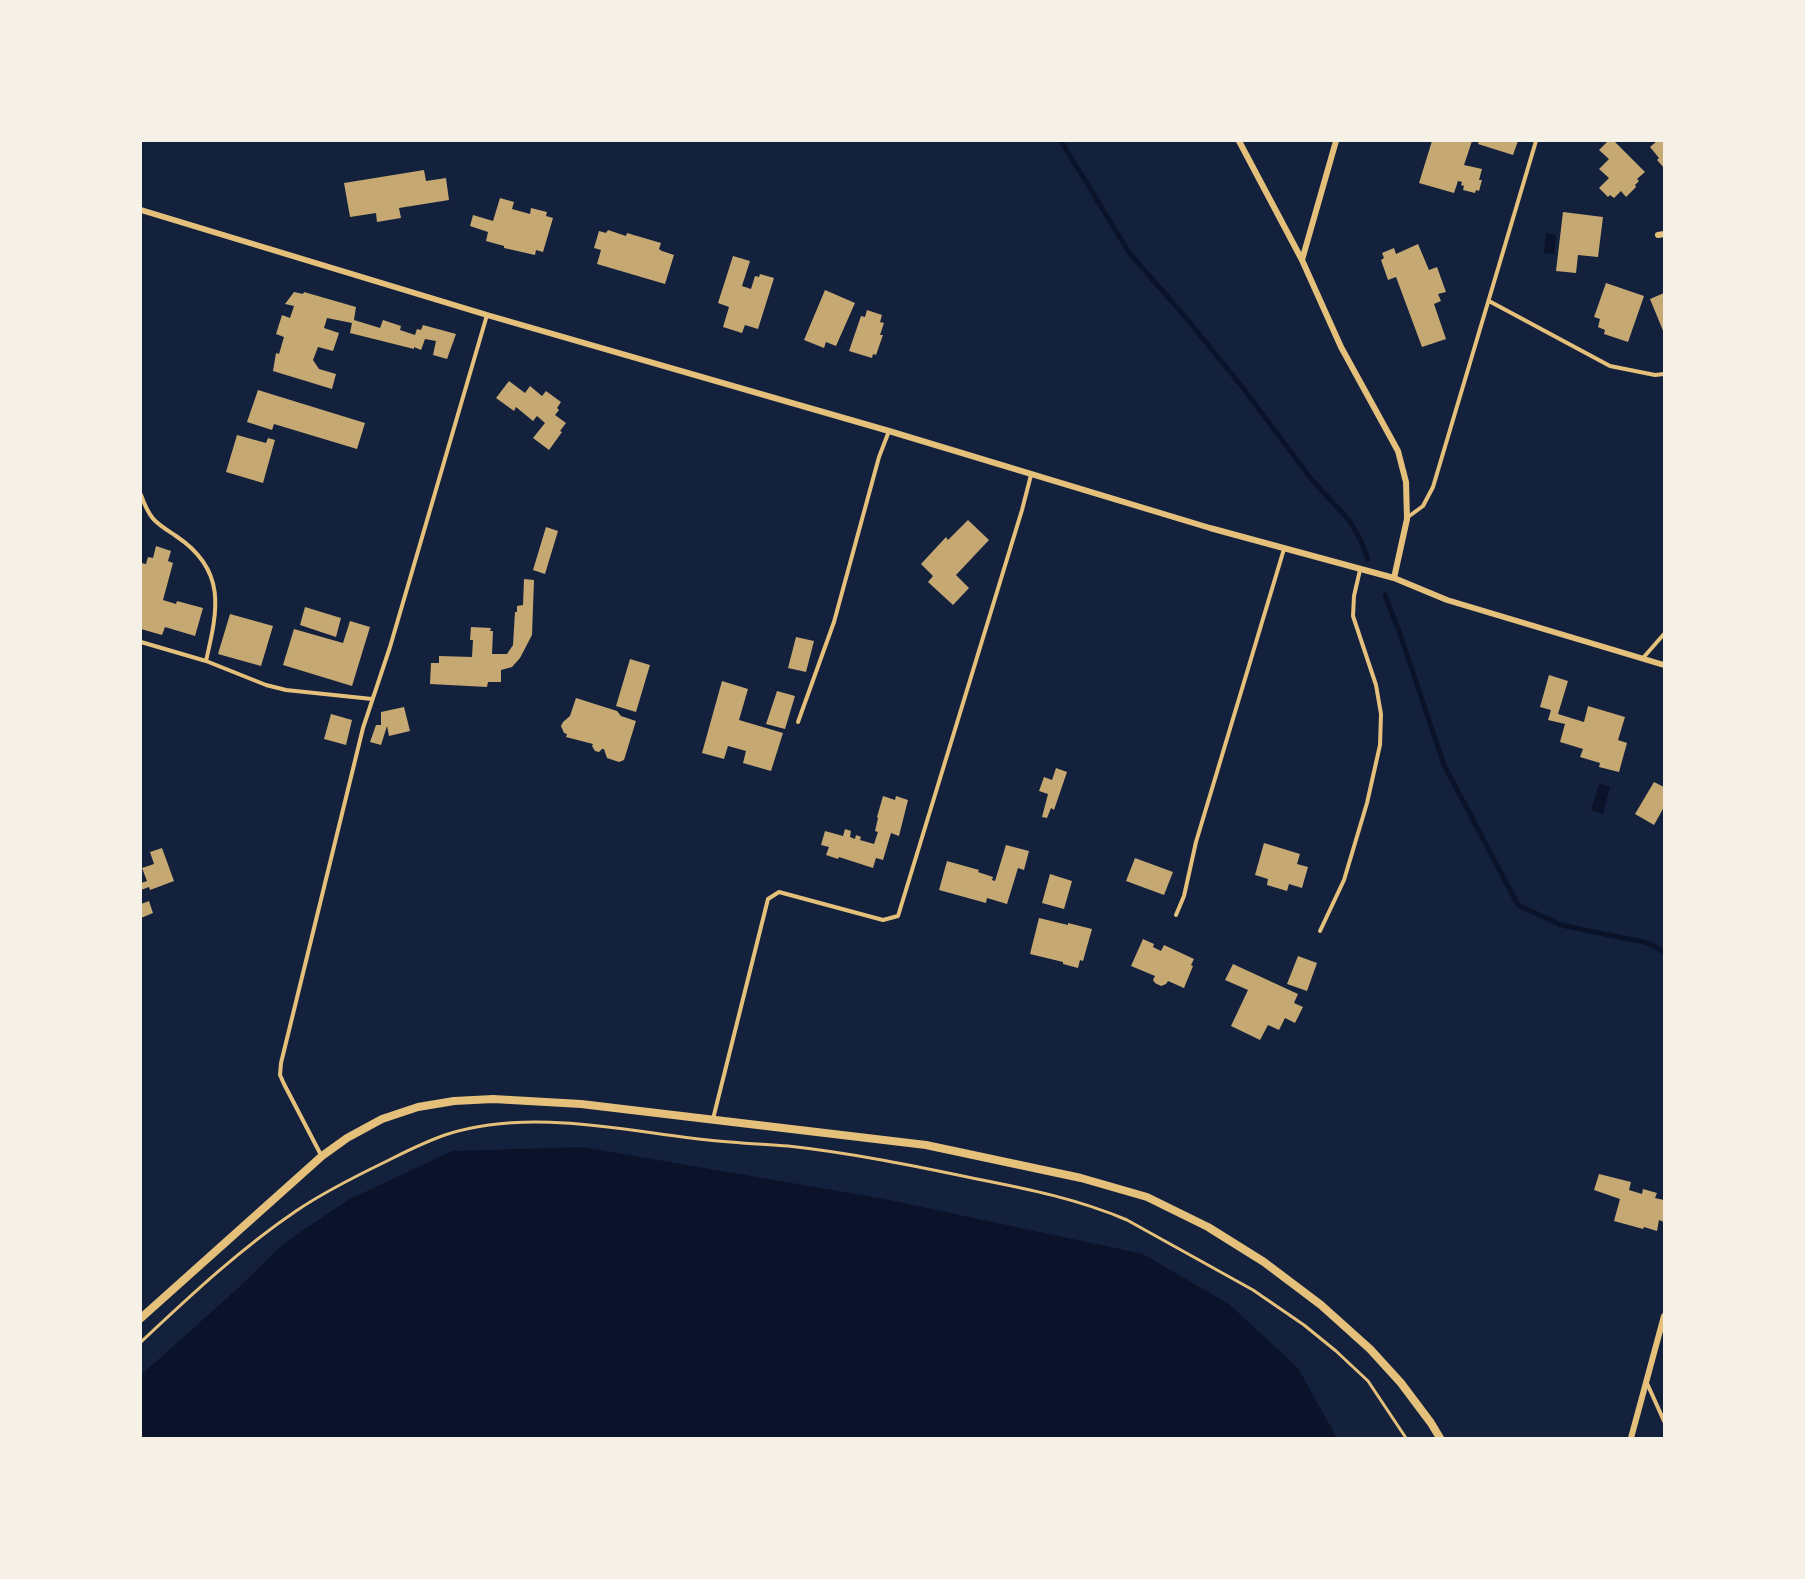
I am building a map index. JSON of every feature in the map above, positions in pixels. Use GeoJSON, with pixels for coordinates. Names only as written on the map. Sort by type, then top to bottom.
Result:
{"type":"FeatureCollection","features":[{"type":"Feature","properties":{"kind":"street"},"geometry":{"type":"LineString","coordinates":[[1239,141],[1302,261],[1341,346],[1398,451],[1406,482],[1407,519],[1394,578]]}},
{"type":"Feature","properties":{"kind":"street"},"geometry":{"type":"LineString","coordinates":[[1302,261],[1336,141]]}},
{"type":"Feature","properties":{"kind":"street"},"geometry":{"type":"LineString","coordinates":[[141,210],[487,315],[889,431],[1031,475],[1284,549],[1394,578],[1447,600],[1664,665]]}},
{"type":"Feature","properties":{"kind":"street"},"geometry":{"type":"LineString","coordinates":[[141,1318],[322,1156],[347,1138],[382,1119],[418,1107],[454,1101],[492,1099],[581,1104],[926,1144],[1081,1178],[1147,1197],[1218,1233],[1264,1262],[1321,1305],[1354,1333],[1401,1383],[1440,1438]]}},
{"type":"Feature","properties":{"kind":"street"},"geometry":{"type":"LineString","coordinates":[[1631,1438],[1664,1316]]}},
{"type":"Feature","properties":{"kind":"lane"},"geometry":{"type":"LineString","coordinates":[[1407,519],[1422,506],[1433,487],[1536,141]]}},
{"type":"Feature","properties":{"kind":"lane"},"geometry":{"type":"LineString","coordinates":[[1489,301],[1610,366],[1655,375],[1664,374]]}},
{"type":"Feature","properties":{"kind":"lane"},"geometry":{"type":"LineString","coordinates":[[322,1156],[284,1084],[280,1074],[281,1063],[363,728],[390,647],[487,315]]}},
{"type":"Feature","properties":{"kind":"lane"},"geometry":{"type":"LineString","coordinates":[[798,722],[834,622],[879,457],[889,431]]}},
{"type":"Feature","properties":{"kind":"lane"},"geometry":{"type":"LineString","coordinates":[[713,1119],[768,899],[779,892],[883,920],[898,916],[1031,475]]}},
{"type":"Feature","properties":{"kind":"lane"},"geometry":{"type":"LineString","coordinates":[[141,495],[152,519],[197,553],[208,567],[215,585],[215,621],[206,661]]}},
{"type":"Feature","properties":{"kind":"lane"},"geometry":{"type":"LineString","coordinates":[[1176,915],[1184,896],[1200,831],[1284,549]]}},
{"type":"Feature","properties":{"kind":"lane"},"geometry":{"type":"LineString","coordinates":[[1320,931],[1344,880],[1367,803],[1380,746],[1381,714],[1377,685],[1353,616],[1354,596],[1360,570]]}},
{"type":"Feature","properties":{"kind":"lane"},"geometry":{"type":"LineString","coordinates":[[1643,659],[1664,634]]}},
{"type":"Feature","properties":{"kind":"lane"},"geometry":{"type":"LineString","coordinates":[[141,642],[206,661],[266,685],[286,690],[372,699]]}},
{"type":"Feature","properties":{"kind":"lane"},"geometry":{"type":"LineString","coordinates":[[1646,1381],[1664,1421]]}},
{"type":"Feature","properties":{"kind":"path"},"geometry":{"type":"LineString","coordinates":[[141,1342],[264,1234],[298,1210],[353,1178],[415,1147],[449,1134],[522,1121],[566,1123],[711,1140],[788,1146],[882,1159],[1050,1193],[1108,1212],[1127,1220],[1253,1290],[1304,1325],[1368,1381],[1406,1438]]}},
{"type":"Feature","properties":{"kind":"water"},"geometry":{"type":"Polygon","coordinates":[[[1546,233],[1556,235],[1554,254],[1544,253],[1546,233]]]}},
{"type":"Feature","properties":{"kind":"water"},"geometry":{"type":"Polygon","coordinates":[[[1599,783],[1610,787],[1603,814],[1591,810],[1599,783]]]}},
{"type":"Feature","properties":{"kind":"water"},"geometry":{"type":"Polygon","coordinates":[[[582,1147],[885,1199],[1143,1254],[1229,1304],[1298,1368],[1337,1438],[141,1438],[141,1375],[236,1290],[283,1244],[348,1200],[452,1151],[582,1147]]]}},
{"type":"Feature","properties":{"kind":"building"},"geometry":{"type":"Polygon","coordinates":[[[1432,141],[1472,141],[1464,165],[1482,169],[1479,191],[1476,190],[1475,193],[1463,190],[1462,182],[1458,181],[1454,193],[1419,183],[1432,141]]]}},
{"type":"Feature","properties":{"kind":"building"},"geometry":{"type":"Polygon","coordinates":[[[1479,141],[1518,141],[1513,155],[1478,144],[1479,141]]]}},
{"type":"Feature","properties":{"kind":"building"},"geometry":{"type":"Polygon","coordinates":[[[1608,141],[1614,141],[1645,172],[1637,179],[1639,181],[1636,187],[1626,197],[1621,191],[1614,198],[1610,195],[1608,197],[1599,188],[1609,178],[1599,169],[1609,159],[1599,150],[1608,141]]]}},
{"type":"Feature","properties":{"kind":"building"},"geometry":{"type":"Polygon","coordinates":[[[1657,141],[1664,141],[1664,168],[1650,147],[1657,141]]]}},
{"type":"Feature","properties":{"kind":"building"},"geometry":{"type":"Polygon","coordinates":[[[424,170],[426,181],[446,178],[449,200],[399,208],[401,218],[377,222],[376,213],[350,217],[344,183],[424,170]]]}},
{"type":"Feature","properties":{"kind":"building"},"geometry":{"type":"Polygon","coordinates":[[[500,198],[514,202],[512,209],[530,214],[531,208],[547,212],[546,216],[553,218],[543,252],[536,250],[535,255],[504,248],[504,246],[486,241],[488,232],[470,226],[473,215],[493,221],[500,198]]]}},
{"type":"Feature","properties":{"kind":"building"},"geometry":{"type":"Polygon","coordinates":[[[1563,212],[1603,217],[1598,257],[1578,255],[1576,273],[1556,271],[1563,212]]]}},
{"type":"Feature","properties":{"kind":"building"},"geometry":{"type":"Polygon","coordinates":[[[608,230],[661,243],[659,249],[674,255],[665,284],[597,264],[601,250],[594,248],[599,231],[606,233],[608,230]]]}},
{"type":"Feature","properties":{"kind":"building"},"geometry":{"type":"Polygon","coordinates":[[[1418,244],[1429,270],[1437,267],[1446,292],[1438,294],[1441,301],[1434,304],[1446,339],[1422,347],[1396,277],[1388,280],[1381,260],[1384,258],[1382,253],[1394,248],[1396,254],[1418,244]]]}},
{"type":"Feature","properties":{"kind":"building"},"geometry":{"type":"Polygon","coordinates":[[[733,256],[750,261],[742,286],[751,289],[755,276],[759,277],[760,274],[774,278],[758,329],[745,325],[742,333],[723,327],[729,307],[718,303],[733,256]]]}},
{"type":"Feature","properties":{"kind":"building"},"geometry":{"type":"Polygon","coordinates":[[[1606,283],[1644,296],[1628,342],[1604,334],[1605,330],[1598,327],[1600,319],[1594,317],[1606,283]]]}},
{"type":"Feature","properties":{"kind":"building"},"geometry":{"type":"Polygon","coordinates":[[[825,290],[855,303],[836,346],[826,342],[824,348],[804,340],[825,290]]]}},
{"type":"Feature","properties":{"kind":"building"},"geometry":{"type":"Polygon","coordinates":[[[294,292],[303,294],[304,292],[356,307],[354,320],[380,328],[383,320],[401,326],[400,330],[415,335],[417,329],[421,330],[423,325],[456,334],[447,359],[433,355],[436,341],[425,339],[421,350],[414,347],[414,349],[350,333],[352,323],[327,318],[324,328],[339,333],[333,351],[318,347],[313,360],[319,369],[336,374],[332,389],[273,371],[276,353],[279,354],[284,337],[276,334],[282,315],[290,318],[294,306],[285,304],[294,292]]]}},
{"type":"Feature","properties":{"kind":"building"},"geometry":{"type":"Polygon","coordinates":[[[1664,293],[1664,333],[1650,299],[1664,293]]]}},
{"type":"Feature","properties":{"kind":"building"},"geometry":{"type":"Polygon","coordinates":[[[867,310],[882,315],[880,322],[884,323],[880,335],[883,335],[876,355],[873,354],[872,358],[849,351],[861,316],[865,317],[867,310]]]}},
{"type":"Feature","properties":{"kind":"building"},"geometry":{"type":"Polygon","coordinates":[[[509,381],[525,393],[530,386],[542,396],[546,391],[561,402],[555,415],[566,423],[549,450],[533,438],[545,423],[537,416],[533,421],[516,407],[514,411],[496,398],[509,381]]]}},
{"type":"Feature","properties":{"kind":"building"},"geometry":{"type":"Polygon","coordinates":[[[258,390],[365,423],[357,449],[274,424],[272,430],[247,422],[258,390]]]}},
{"type":"Feature","properties":{"kind":"building"},"geometry":{"type":"Polygon","coordinates":[[[237,435],[266,443],[268,438],[275,440],[263,483],[226,472],[237,435]]]}},
{"type":"Feature","properties":{"kind":"building"},"geometry":{"type":"Polygon","coordinates":[[[968,520],[989,540],[956,575],[969,588],[953,605],[928,582],[933,576],[921,564],[946,537],[948,540],[968,520]]]}},
{"type":"Feature","properties":{"kind":"building"},"geometry":{"type":"Polygon","coordinates":[[[546,527],[558,531],[545,574],[533,570],[546,527]]]}},
{"type":"Feature","properties":{"kind":"building"},"geometry":{"type":"Polygon","coordinates":[[[156,546],[171,551],[168,561],[173,563],[163,600],[203,608],[195,636],[165,627],[162,635],[141,629],[141,563],[146,564],[148,557],[153,558],[156,546]]]}},
{"type":"Feature","properties":{"kind":"building"},"geometry":{"type":"Polygon","coordinates":[[[524,579],[534,580],[532,635],[520,658],[512,667],[501,670],[501,682],[488,682],[487,687],[430,684],[431,663],[439,663],[439,656],[472,657],[471,627],[491,628],[490,631],[493,631],[492,654],[507,654],[513,645],[515,612],[517,612],[517,606],[523,605],[524,579]]]}},
{"type":"Feature","properties":{"kind":"building"},"geometry":{"type":"Polygon","coordinates":[[[305,607],[341,618],[336,637],[300,625],[305,607]]]}},
{"type":"Feature","properties":{"kind":"building"},"geometry":{"type":"Polygon","coordinates":[[[230,614],[273,626],[261,666],[218,654],[230,614]]]}},
{"type":"Feature","properties":{"kind":"building"},"geometry":{"type":"Polygon","coordinates":[[[350,621],[370,627],[352,686],[283,665],[294,629],[343,643],[350,621]]]}},
{"type":"Feature","properties":{"kind":"building"},"geometry":{"type":"Polygon","coordinates":[[[796,637],[814,641],[806,672],[788,668],[796,637]]]}},
{"type":"Feature","properties":{"kind":"building"},"geometry":{"type":"Polygon","coordinates":[[[630,659],[650,665],[636,712],[616,706],[630,659]]]}},
{"type":"Feature","properties":{"kind":"building"},"geometry":{"type":"Polygon","coordinates":[[[1549,675],[1568,681],[1558,714],[1584,722],[1588,706],[1625,717],[1618,740],[1627,743],[1619,772],[1599,767],[1600,763],[1580,757],[1583,749],[1560,742],[1565,724],[1548,720],[1551,710],[1540,707],[1549,675]]]}},
{"type":"Feature","properties":{"kind":"building"},"geometry":{"type":"Polygon","coordinates":[[[722,681],[748,689],[739,720],[783,733],[771,771],[743,763],[746,751],[728,746],[724,759],[702,753],[722,681]]]}},
{"type":"Feature","properties":{"kind":"building"},"geometry":{"type":"Polygon","coordinates":[[[777,691],[795,696],[785,729],[766,724],[777,691]]]}},
{"type":"Feature","properties":{"kind":"building"},"geometry":{"type":"Polygon","coordinates":[[[576,698],[617,711],[621,716],[636,721],[624,760],[619,762],[607,758],[604,749],[599,752],[595,751],[593,744],[566,737],[567,734],[561,726],[570,716],[576,698]]]}},
{"type":"Feature","properties":{"kind":"building"},"geometry":{"type":"Polygon","coordinates":[[[404,707],[410,731],[389,736],[387,726],[381,745],[370,742],[376,725],[381,725],[381,712],[404,707]]]}},
{"type":"Feature","properties":{"kind":"building"},"geometry":{"type":"Polygon","coordinates":[[[331,714],[352,720],[346,745],[324,739],[331,714]]]}},
{"type":"Feature","properties":{"kind":"building"},"geometry":{"type":"Polygon","coordinates":[[[1056,768],[1067,772],[1054,810],[1051,808],[1047,818],[1042,817],[1048,794],[1039,791],[1044,777],[1052,780],[1056,768]]]}},
{"type":"Feature","properties":{"kind":"building"},"geometry":{"type":"Polygon","coordinates":[[[1654,782],[1664,787],[1664,807],[1654,825],[1635,814],[1654,782]]]}},
{"type":"Feature","properties":{"kind":"building"},"geometry":{"type":"Polygon","coordinates":[[[883,796],[895,800],[896,796],[908,800],[899,836],[891,833],[883,860],[876,858],[873,868],[826,855],[829,847],[821,845],[825,831],[843,836],[845,829],[851,831],[850,837],[855,839],[856,835],[861,837],[860,840],[874,844],[878,832],[875,831],[877,817],[883,796]]]}},
{"type":"Feature","properties":{"kind":"building"},"geometry":{"type":"Polygon","coordinates":[[[1264,843],[1300,854],[1297,864],[1308,867],[1302,888],[1289,884],[1287,891],[1267,885],[1268,879],[1255,875],[1264,843]]]}},
{"type":"Feature","properties":{"kind":"building"},"geometry":{"type":"Polygon","coordinates":[[[1006,845],[1029,851],[1024,870],[1018,868],[1007,904],[987,898],[986,903],[939,890],[947,861],[979,870],[978,872],[993,877],[992,880],[995,881],[1006,845]]]}},
{"type":"Feature","properties":{"kind":"building"},"geometry":{"type":"Polygon","coordinates":[[[162,848],[174,881],[150,890],[149,887],[141,890],[141,883],[147,881],[142,868],[154,864],[150,852],[162,848]]]}},
{"type":"Feature","properties":{"kind":"building"},"geometry":{"type":"Polygon","coordinates":[[[1135,858],[1173,872],[1164,895],[1126,881],[1135,858]]]}},
{"type":"Feature","properties":{"kind":"building"},"geometry":{"type":"Polygon","coordinates":[[[1050,874],[1072,881],[1064,909],[1042,903],[1050,874]]]}},
{"type":"Feature","properties":{"kind":"building"},"geometry":{"type":"Polygon","coordinates":[[[149,901],[153,913],[141,918],[141,904],[149,901]]]}},
{"type":"Feature","properties":{"kind":"building"},"geometry":{"type":"Polygon","coordinates":[[[1039,918],[1092,929],[1083,961],[1080,960],[1078,968],[1030,954],[1039,918]]]}},
{"type":"Feature","properties":{"kind":"building"},"geometry":{"type":"Polygon","coordinates":[[[1143,939],[1154,944],[1153,947],[1161,951],[1164,945],[1194,959],[1184,988],[1168,981],[1161,986],[1153,980],[1155,976],[1131,966],[1143,939]]]}},
{"type":"Feature","properties":{"kind":"building"},"geometry":{"type":"Polygon","coordinates":[[[1298,956],[1317,963],[1307,991],[1287,984],[1298,956]]]}},
{"type":"Feature","properties":{"kind":"building"},"geometry":{"type":"Polygon","coordinates":[[[1233,964],[1298,994],[1294,1003],[1303,1007],[1295,1023],[1285,1018],[1279,1030],[1268,1025],[1260,1040],[1231,1026],[1248,990],[1225,980],[1233,964]]]}},
{"type":"Feature","properties":{"kind":"building"},"geometry":{"type":"Polygon","coordinates":[[[1599,1174],[1631,1182],[1629,1190],[1642,1194],[1643,1189],[1657,1193],[1655,1198],[1664,1200],[1664,1222],[1659,1220],[1657,1231],[1614,1221],[1620,1199],[1594,1190],[1599,1174]]]}},
{"type":"Feature","properties":{"kind":"waterway"},"geometry":{"type":"LineString","coordinates":[[1061,141],[1130,254],[1243,388],[1312,480],[1349,520],[1368,559]]}},
{"type":"Feature","properties":{"kind":"waterway"},"geometry":{"type":"LineString","coordinates":[[1385,595],[1444,765],[1518,905],[1561,925],[1648,943],[1664,952]]}}]}
